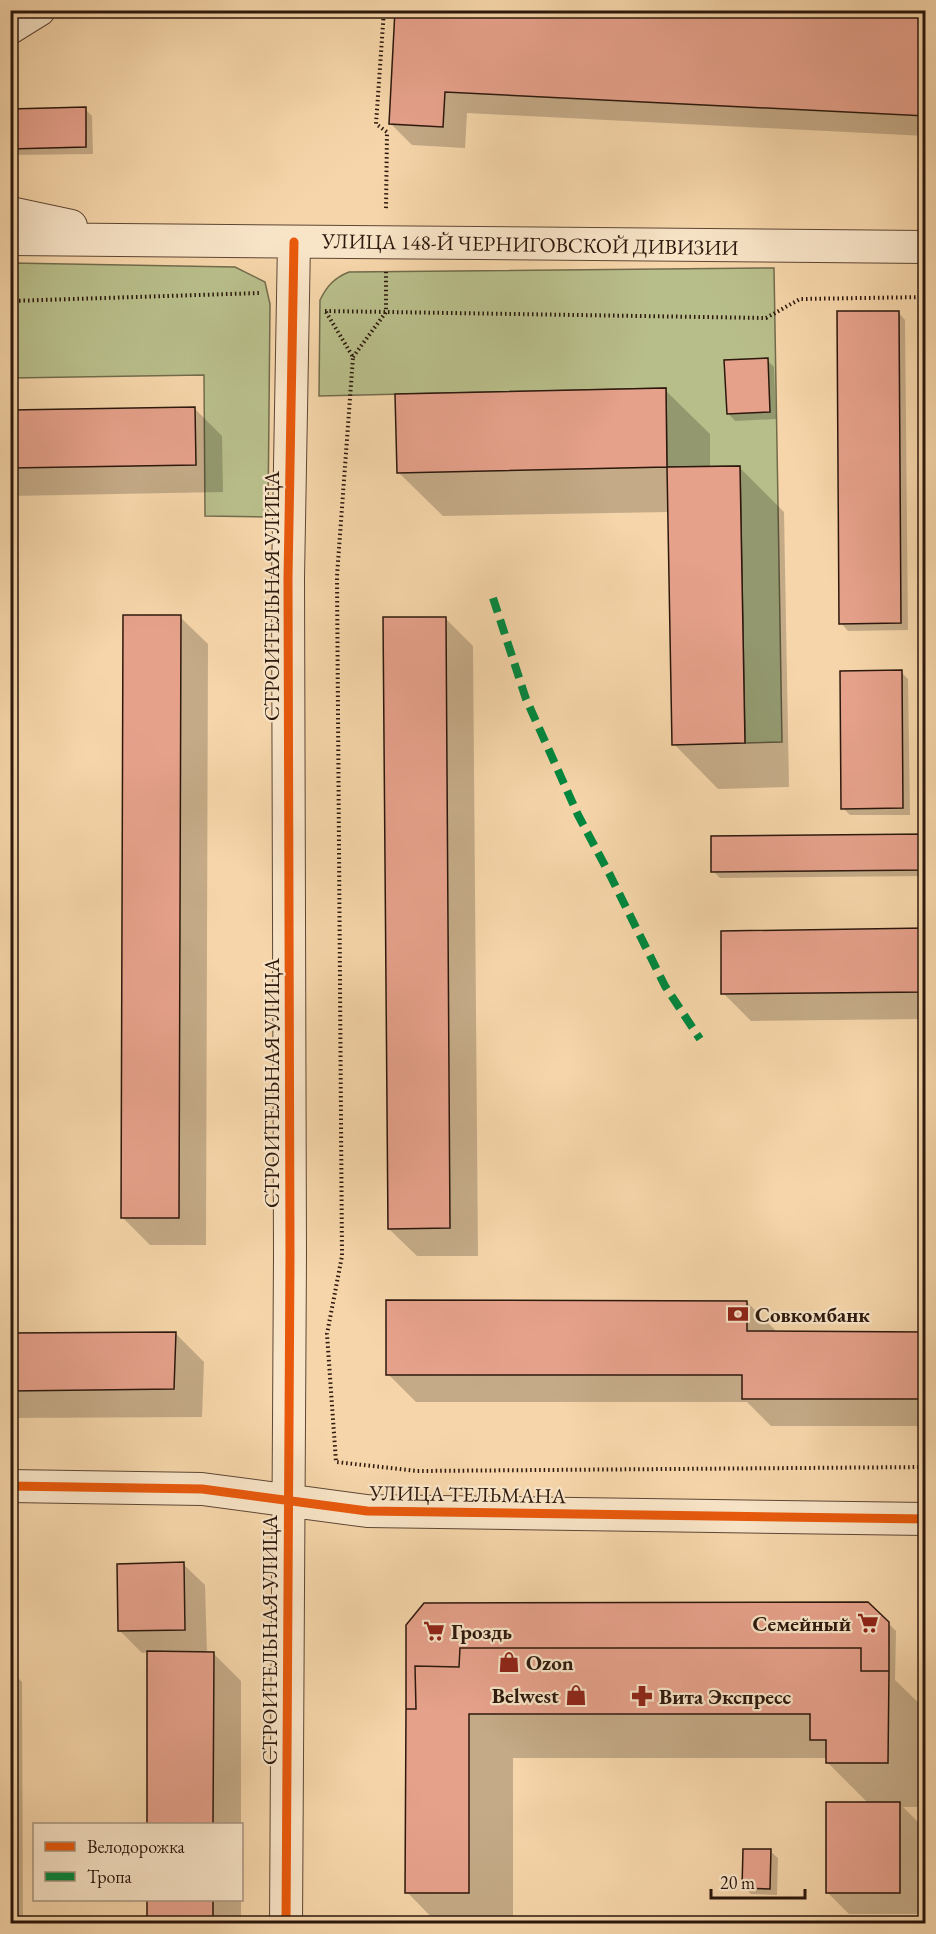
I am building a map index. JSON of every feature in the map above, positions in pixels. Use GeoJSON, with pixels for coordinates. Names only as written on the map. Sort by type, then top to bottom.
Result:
{"type":"FeatureCollection","features":[{"type":"Feature","properties":{"kind":"street"},"geometry":{"type":"LineString","coordinates":[[10,28],[39,10]]}},
{"type":"Feature","properties":{"kind":"street","name":"УЛИЦА 148-Й ЧЕРНИГОВСКОЙ ДИВИЗИИ"},"geometry":{"type":"LineString","coordinates":[[10,213],[134,240]]}},
{"type":"Feature","properties":{"kind":"street","name":"УЛИЦА 148-Й ЧЕРНИГОВСКОЙ ДИВИЗИИ"},"geometry":{"type":"LineString","coordinates":[[10,239],[926,247]]}},
{"type":"Feature","properties":{"kind":"street","name":"СТРОИТЕЛЬНАЯ УЛИЦА"},"geometry":{"type":"LineString","coordinates":[[286,1923],[290,1267],[288,578],[294,242]]}},
{"type":"Feature","properties":{"kind":"street","name":"УЛИЦА ТЕЛЬМАНА"},"geometry":{"type":"LineString","coordinates":[[10,1486],[202,1489],[367,1511],[926,1519]]}},
{"type":"Feature","properties":{"kind":"path"},"geometry":{"type":"LineString","coordinates":[[384,10],[376,124],[387,132],[386,312],[353,357],[337,576],[342,1256],[327,1334],[336,1462],[417,1471],[926,1467]]}},
{"type":"Feature","properties":{"kind":"path"},"geometry":{"type":"LineString","coordinates":[[10,301],[264,292],[294,305],[326,311],[766,318],[800,299],[926,297]]}},
{"type":"Feature","properties":{"kind":"path"},"geometry":{"type":"LineString","coordinates":[[326,311],[353,357]]}},
{"type":"Feature","properties":{"kind":"green space"},"geometry":{"type":"Polygon","coordinates":[[[11,263],[235,267],[265,282],[270,304],[268,517],[205,516],[204,375],[11,378],[11,263]]]}},
{"type":"Feature","properties":{"kind":"green space"},"geometry":{"type":"Polygon","coordinates":[[[774,268],[782,742],[745,743],[740,466],[667,467],[666,388],[319,396],[320,300],[332,283],[349,272],[774,268]]]}},
{"type":"Feature","properties":{"kind":"building"},"geometry":{"type":"Polygon","coordinates":[[[395,10],[926,10],[926,116],[445,92],[443,127],[389,124],[395,10]]]}},
{"type":"Feature","properties":{"kind":"building"},"geometry":{"type":"Polygon","coordinates":[[[86,107],[86,147],[10,149],[10,109],[86,107]]]}},
{"type":"Feature","properties":{"kind":"building"},"geometry":{"type":"Polygon","coordinates":[[[837,311],[899,311],[901,623],[839,624],[837,311]]]}},
{"type":"Feature","properties":{"kind":"building"},"geometry":{"type":"Polygon","coordinates":[[[768,358],[770,412],[727,414],[724,360],[768,358]]]}},
{"type":"Feature","properties":{"kind":"building"},"geometry":{"type":"Polygon","coordinates":[[[666,388],[667,467],[397,473],[395,394],[666,388]]]}},
{"type":"Feature","properties":{"kind":"building"},"geometry":{"type":"Polygon","coordinates":[[[195,407],[196,465],[10,468],[10,410],[195,407]]]}},
{"type":"Feature","properties":{"kind":"building"},"geometry":{"type":"Polygon","coordinates":[[[740,466],[745,743],[672,745],[667,467],[740,466]]]}},
{"type":"Feature","properties":{"kind":"building"},"geometry":{"type":"Polygon","coordinates":[[[123,615],[181,615],[179,1218],[121,1218],[123,615]]]}},
{"type":"Feature","properties":{"kind":"building"},"geometry":{"type":"Polygon","coordinates":[[[383,617],[446,617],[450,1228],[388,1229],[383,617]]]}},
{"type":"Feature","properties":{"kind":"building"},"geometry":{"type":"Polygon","coordinates":[[[902,670],[903,808],[841,809],[840,671],[902,670]]]}},
{"type":"Feature","properties":{"kind":"building"},"geometry":{"type":"Polygon","coordinates":[[[926,834],[926,870],[711,872],[711,836],[926,834]]]}},
{"type":"Feature","properties":{"kind":"building"},"geometry":{"type":"Polygon","coordinates":[[[926,928],[926,992],[721,994],[721,931],[926,928]]]}},
{"type":"Feature","properties":{"kind":"building"},"geometry":{"type":"Polygon","coordinates":[[[386,1300],[747,1301],[747,1331],[926,1332],[926,1399],[742,1399],[742,1375],[386,1375],[386,1300]]]}},
{"type":"Feature","properties":{"kind":"building"},"geometry":{"type":"Polygon","coordinates":[[[176,1332],[174,1389],[10,1391],[10,1333],[176,1332]]]}},
{"type":"Feature","properties":{"kind":"building"},"geometry":{"type":"Polygon","coordinates":[[[184,1562],[185,1630],[118,1631],[117,1564],[184,1562]]]}},
{"type":"Feature","properties":{"kind":"building"},"geometry":{"type":"Polygon","coordinates":[[[868,1602],[889,1622],[889,1671],[861,1671],[861,1648],[460,1648],[459,1667],[415,1666],[416,1709],[406,1709],[406,1625],[424,1603],[868,1602]]]}},
{"type":"Feature","properties":{"kind":"building"},"geometry":{"type":"Polygon","coordinates":[[[460,1648],[861,1648],[861,1671],[889,1671],[888,1763],[826,1763],[826,1740],[810,1740],[810,1714],[469,1714],[469,1893],[405,1893],[406,1709],[416,1709],[415,1666],[459,1667],[460,1648]]]}},
{"type":"Feature","properties":{"kind":"building"},"geometry":{"type":"Polygon","coordinates":[[[147,1651],[214,1652],[213,1823],[147,1823],[147,1651]]]}},
{"type":"Feature","properties":{"kind":"building"},"geometry":{"type":"Polygon","coordinates":[[[826,1802],[900,1802],[900,1893],[826,1893],[826,1802]]]}},
{"type":"Feature","properties":{"kind":"building"},"geometry":{"type":"Polygon","coordinates":[[[743,1849],[771,1849],[770,1889],[742,1888],[743,1849]]]}},
{"type":"Feature","properties":{"kind":"building"},"geometry":{"type":"Polygon","coordinates":[[[147,1901],[213,1901],[213,1924],[147,1924],[147,1901]]]}},
{"type":"Feature","properties":{"kind":"marked path"},"geometry":{"type":"LineString","coordinates":[[493,598],[526,699],[578,815],[665,986],[700,1039]]}},
{"type":"Feature","properties":{"kind":"cycle path"},"geometry":{"type":"LineString","coordinates":[[286,1924],[290,1255],[288,578],[294,242]]}},
{"type":"Feature","properties":{"kind":"cycle path"},"geometry":{"type":"LineString","coordinates":[[10,1486],[202,1489],[367,1511],[926,1519]]}},
{"type":"Feature","properties":{"kind":"place","name":"Совкомбанк"},"geometry":{"type":"Point","coordinates":[738,1314]}},
{"type":"Feature","properties":{"kind":"place","name":"Семейный"},"geometry":{"type":"Point","coordinates":[868,1623]}},
{"type":"Feature","properties":{"kind":"place","name":"Гроздь"},"geometry":{"type":"Point","coordinates":[434,1631]}},
{"type":"Feature","properties":{"kind":"place","name":"Ozon"},"geometry":{"type":"Point","coordinates":[509,1662]}},
{"type":"Feature","properties":{"kind":"place","name":"Belwest"},"geometry":{"type":"Point","coordinates":[576,1695]}},
{"type":"Feature","properties":{"kind":"place","name":"Вита Экспресс"},"geometry":{"type":"Point","coordinates":[642,1696]}}]}
